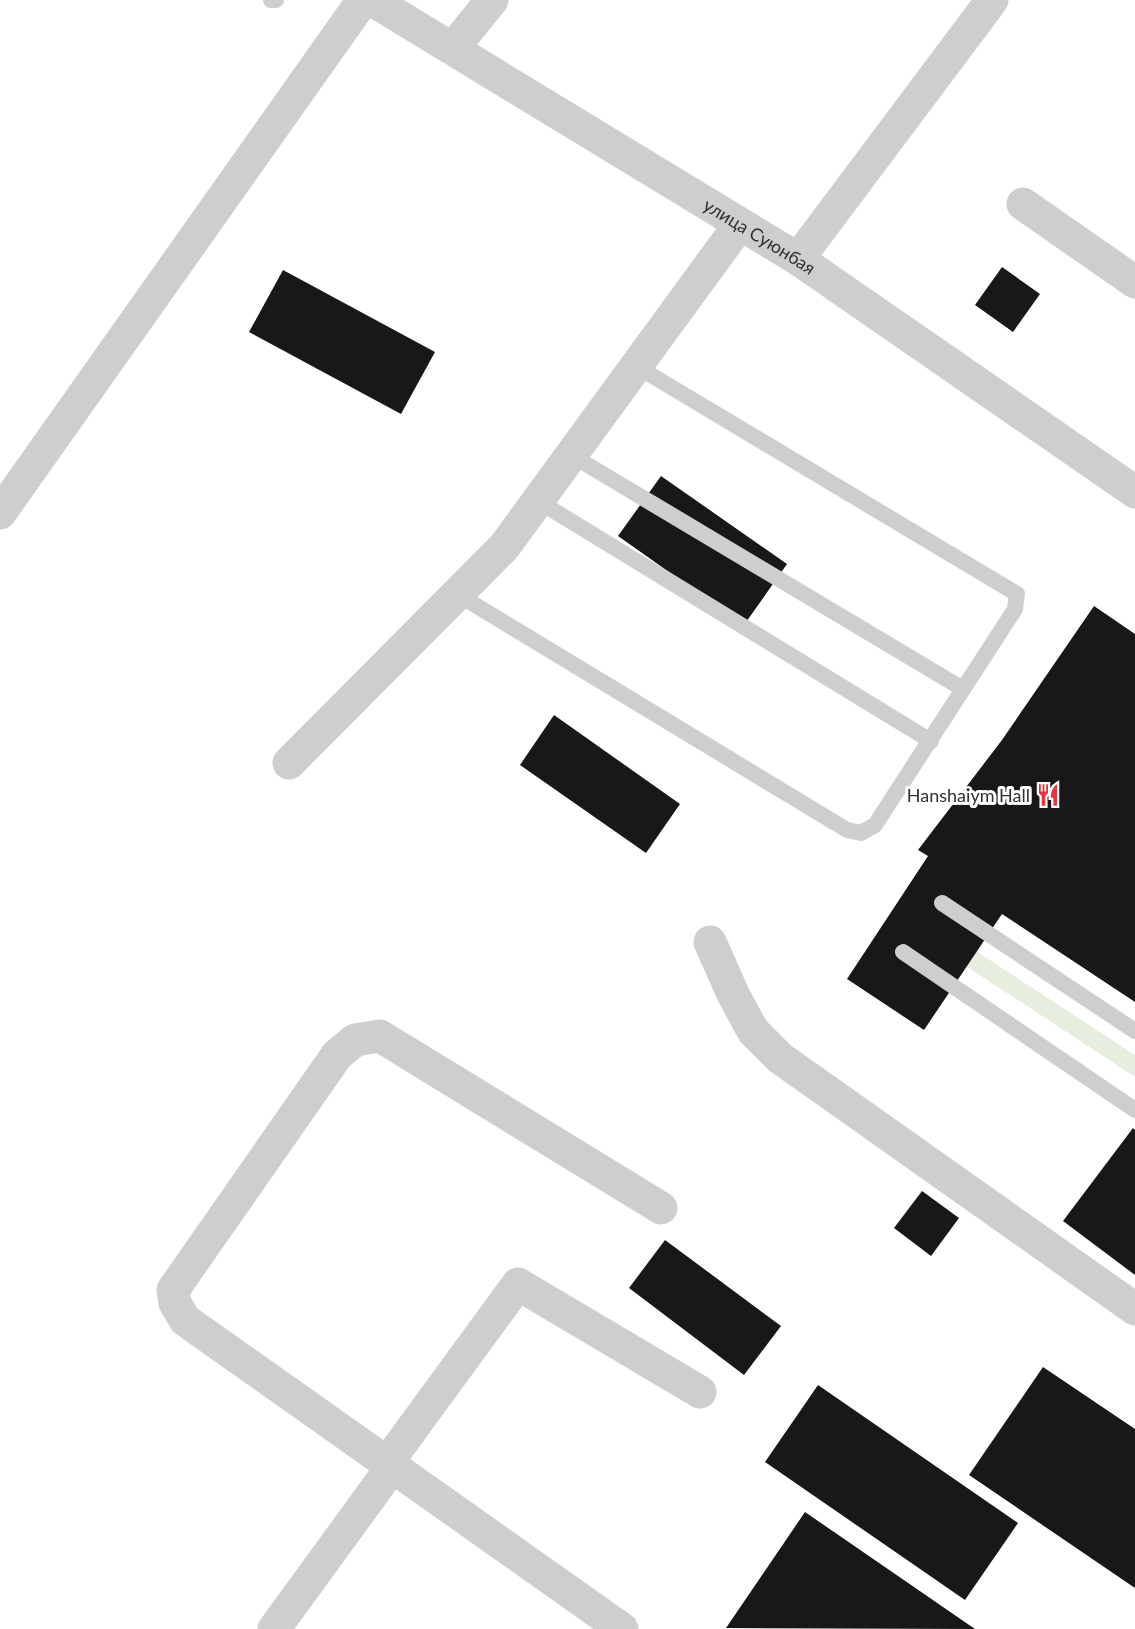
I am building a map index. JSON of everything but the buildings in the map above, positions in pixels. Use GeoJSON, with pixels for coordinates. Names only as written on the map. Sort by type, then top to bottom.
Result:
{"type":"FeatureCollection","features":[{"type":"Feature","properties":{"kind":"street"},"geometry":{"type":"LineString","coordinates":[[0,513],[363,0]]}},
{"type":"Feature","properties":{"kind":"street","name":"улица Суюнбая"},"geometry":{"type":"LineString","coordinates":[[372,0],[798,259],[1135,492]]}},
{"type":"Feature","properties":{"kind":"street"},"geometry":{"type":"LineString","coordinates":[[453,48],[492,0]]}},
{"type":"Feature","properties":{"kind":"street"},"geometry":{"type":"LineString","coordinates":[[798,259],[992,0]]}},
{"type":"Feature","properties":{"kind":"street"},"geometry":{"type":"LineString","coordinates":[[1023,204],[1135,282]]}},
{"type":"Feature","properties":{"kind":"street"},"geometry":{"type":"LineString","coordinates":[[289,763],[504,547],[740,224]]}},
{"type":"Feature","properties":{"kind":"street"},"geometry":{"type":"LineString","coordinates":[[710,942],[753,1031],[780,1058],[1135,1309]]}},
{"type":"Feature","properties":{"kind":"street"},"geometry":{"type":"LineString","coordinates":[[622,1629],[185,1320],[175,1303],[173,1290],[337,1055],[355,1040],[380,1036],[661,1208]]}},
{"type":"Feature","properties":{"kind":"street"},"geometry":{"type":"LineString","coordinates":[[274,1629],[392,1467],[395,1452],[518,1284],[700,1392]]}},
{"type":"Feature","properties":{"kind":"lane"},"geometry":{"type":"LineString","coordinates":[[271,0],[276,0]]}},
{"type":"Feature","properties":{"kind":"lane"},"geometry":{"type":"LineString","coordinates":[[457,594],[847,830],[861,833],[875,825],[1015,609],[1017,594],[636,366]]}},
{"type":"Feature","properties":{"kind":"lane"},"geometry":{"type":"LineString","coordinates":[[571,455],[963,688]]}},
{"type":"Feature","properties":{"kind":"lane"},"geometry":{"type":"LineString","coordinates":[[538,501],[930,741]]}},
{"type":"Feature","properties":{"kind":"lane"},"geometry":{"type":"LineString","coordinates":[[942,903],[1135,1031]]}},
{"type":"Feature","properties":{"kind":"lane"},"geometry":{"type":"LineString","coordinates":[[903,952],[1135,1110]]}},
{"type":"Feature","properties":{"kind":"shaded area"},"geometry":{"type":"Polygon","coordinates":[[[947,932],[1135,1055],[1135,1077],[937,947],[947,932]]]}},
{"type":"Feature","properties":{"kind":"place","name":"Hanshaiym Hall"},"geometry":{"type":"Point","coordinates":[1048,795]}}]}
